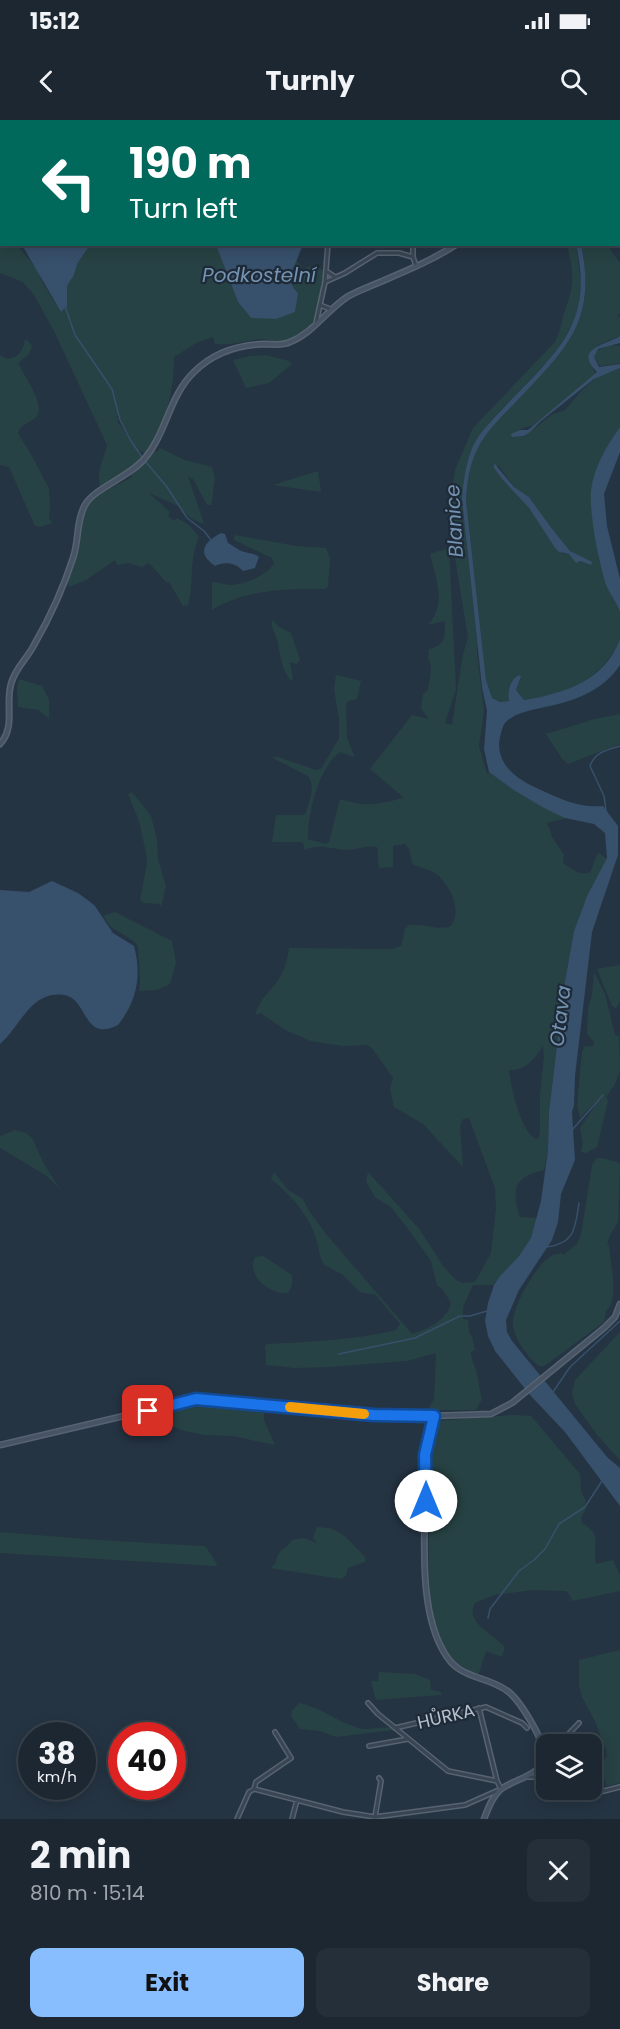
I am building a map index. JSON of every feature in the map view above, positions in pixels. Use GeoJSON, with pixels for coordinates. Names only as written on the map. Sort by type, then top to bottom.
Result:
{"type":"FeatureCollection","features":[{"type":"Feature","properties":{"kind":"street"},"geometry":{"type":"LineString","coordinates":[[316,323],[325,282],[328,246]]}},
{"type":"Feature","properties":{"kind":"street"},"geometry":{"type":"LineString","coordinates":[[413,246],[416,266]]}},
{"type":"Feature","properties":{"kind":"street"},"geometry":{"type":"LineString","coordinates":[[0,744],[9,727],[8,695],[14,676],[35,644],[73,560],[82,512],[88,500],[127,475],[145,459],[159,439],[178,393],[188,378],[205,363],[234,348],[288,344],[300,338],[330,309],[349,296],[416,266],[453,246]]}},
{"type":"Feature","properties":{"kind":"street"},"geometry":{"type":"LineString","coordinates":[[325,282],[377,253],[399,253],[413,257]]}},
{"type":"Feature","properties":{"kind":"street"},"geometry":{"type":"LineString","coordinates":[[326,270],[335,278]]}},
{"type":"Feature","properties":{"kind":"street"},"geometry":{"type":"LineString","coordinates":[[320,305],[330,309]]}},
{"type":"Feature","properties":{"kind":"street"},"geometry":{"type":"LineString","coordinates":[[0,1445],[196,1399],[374,1415],[434,1416],[495,1413],[506,1408],[613,1320],[620,1304]]}},
{"type":"Feature","properties":{"kind":"street"},"geometry":{"type":"LineString","coordinates":[[434,1416],[425,1455],[425,1579],[432,1621],[442,1649],[459,1669],[466,1674],[498,1685],[513,1695],[537,1734]]}},
{"type":"Feature","properties":{"kind":"street"},"geometry":{"type":"LineString","coordinates":[[368,1703],[378,1714],[448,1771],[497,1781]]}},
{"type":"Feature","properties":{"kind":"street","name":"HŮRKA"},"geometry":{"type":"LineString","coordinates":[[395,1728],[486,1707],[522,1723],[526,1728]]}},
{"type":"Feature","properties":{"kind":"street"},"geometry":{"type":"LineString","coordinates":[[479,1708],[501,1789]]}},
{"type":"Feature","properties":{"kind":"street"},"geometry":{"type":"LineString","coordinates":[[568,1734],[579,1722]]}},
{"type":"Feature","properties":{"kind":"street"},"geometry":{"type":"LineString","coordinates":[[237,1819],[256,1782],[291,1758],[275,1732]]}},
{"type":"Feature","properties":{"kind":"street"},"geometry":{"type":"LineString","coordinates":[[369,1746],[408,1739]]}},
{"type":"Feature","properties":{"kind":"street"},"geometry":{"type":"LineString","coordinates":[[254,1789],[348,1813],[375,1817],[465,1805],[525,1777],[536,1769]]}},
{"type":"Feature","properties":{"kind":"street"},"geometry":{"type":"LineString","coordinates":[[525,1777],[536,1777]]}},
{"type":"Feature","properties":{"kind":"street"},"geometry":{"type":"LineString","coordinates":[[375,1817],[382,1780]]}},
{"type":"Feature","properties":{"kind":"street"},"geometry":{"type":"LineString","coordinates":[[602,1792],[620,1787]]}},
{"type":"Feature","properties":{"kind":"street"},"geometry":{"type":"LineString","coordinates":[[484,1819],[492,1798],[501,1789]]}},
{"type":"Feature","properties":{"kind":"street"},"geometry":{"type":"LineString","coordinates":[[292,1819],[297,1800]]}},
{"type":"Feature","properties":{"kind":"green space"},"geometry":{"type":"Polygon","coordinates":[[[0,246],[18,246],[37,269],[42,282],[61,312],[67,306],[67,286],[74,275],[77,264],[89,246],[217,246],[238,302],[251,318],[294,289],[288,277],[293,273],[295,260],[302,269],[315,265],[324,271],[319,306],[310,326],[302,334],[279,342],[261,339],[232,344],[215,344],[213,337],[196,343],[174,357],[167,408],[152,443],[145,454],[137,448],[142,456],[137,463],[101,488],[99,471],[107,445],[54,331],[34,295],[23,282],[0,273],[0,246]],[[117,414],[118,422],[135,446],[117,414]]]}},
{"type":"Feature","properties":{"kind":"green space"},"geometry":{"type":"Polygon","coordinates":[[[567,246],[576,246],[581,284],[574,322],[556,353],[492,419],[474,445],[462,500],[484,710],[479,746],[487,774],[489,772],[512,789],[567,818],[546,823],[564,855],[563,863],[575,871],[589,873],[599,853],[607,859],[587,896],[574,931],[564,987],[549,1112],[548,1150],[544,1170],[526,1176],[517,1186],[516,1199],[520,1217],[537,1218],[533,1233],[523,1251],[494,1285],[473,1285],[463,1307],[463,1319],[468,1320],[469,1333],[472,1336],[475,1350],[471,1352],[471,1355],[482,1399],[476,1410],[428,1410],[434,1399],[436,1353],[407,1361],[328,1367],[295,1368],[266,1365],[265,1346],[267,1344],[364,1336],[396,1330],[400,1324],[376,1295],[360,1292],[342,1274],[324,1265],[309,1221],[292,1198],[271,1179],[274,1172],[287,1189],[303,1199],[326,1234],[412,1334],[441,1319],[451,1303],[437,1285],[431,1261],[411,1233],[391,1207],[376,1198],[366,1182],[368,1172],[420,1230],[443,1266],[456,1280],[463,1283],[475,1282],[491,1253],[496,1209],[495,1188],[469,1118],[463,1119],[460,1126],[463,1167],[423,1124],[394,1107],[390,1089],[393,1078],[372,1048],[367,1045],[343,1046],[311,1041],[285,1030],[261,1013],[255,1015],[281,975],[289,948],[392,949],[401,946],[405,929],[409,925],[450,927],[455,914],[454,900],[443,881],[434,872],[413,865],[409,849],[405,844],[393,846],[393,867],[379,868],[377,847],[347,850],[320,847],[304,850],[302,842],[272,842],[276,815],[306,813],[312,789],[308,776],[271,757],[278,757],[316,770],[321,769],[339,738],[339,719],[334,689],[336,675],[361,681],[357,699],[346,704],[347,738],[355,757],[340,752],[326,769],[312,804],[308,839],[326,844],[329,842],[340,799],[372,804],[404,798],[370,769],[412,715],[429,719],[421,709],[423,694],[427,691],[430,679],[429,649],[442,642],[445,626],[445,621],[428,625],[434,617],[439,600],[430,554],[449,548],[456,689],[445,723],[452,725],[463,654],[468,638],[448,514],[455,470],[473,428],[555,342],[571,292],[572,271],[567,246]],[[543,1046],[533,1060],[525,1066],[509,1070],[514,1097],[522,1119],[526,1128],[536,1139],[540,1133],[543,1046]]]}},
{"type":"Feature","properties":{"kind":"green space"},"geometry":{"type":"Polygon","coordinates":[[[581,246],[608,246],[620,263],[620,313],[617,316],[620,317],[620,336],[592,350],[595,374],[589,380],[533,426],[521,429],[512,437],[525,436],[551,415],[565,410],[596,378],[620,368],[620,427],[607,447],[591,491],[599,562],[620,612],[620,639],[616,649],[603,666],[586,681],[565,692],[524,700],[516,690],[521,678],[519,675],[510,701],[500,702],[492,698],[486,680],[466,500],[467,486],[473,459],[479,446],[486,435],[562,351],[573,334],[585,295],[585,272],[581,246]],[[499,466],[494,468],[529,508],[555,548],[563,554],[569,554],[591,565],[570,551],[529,497],[514,487],[499,466]]]}},
{"type":"Feature","properties":{"kind":"green space"},"geometry":{"type":"Polygon","coordinates":[[[25,340],[32,346],[29,354],[18,363],[39,407],[35,418],[25,424],[18,433],[49,489],[49,518],[52,523],[40,527],[35,526],[9,467],[0,465],[0,355],[7,359],[14,357],[21,351],[25,340]]]}},
{"type":"Feature","properties":{"kind":"green space"},"geometry":{"type":"Polygon","coordinates":[[[611,345],[620,346],[620,363],[600,366],[594,357],[596,351],[611,345]]]}},
{"type":"Feature","properties":{"kind":"green space"},"geometry":{"type":"Polygon","coordinates":[[[266,355],[289,361],[292,364],[269,383],[246,388],[233,360],[266,355]]]}},
{"type":"Feature","properties":{"kind":"green space"},"geometry":{"type":"Polygon","coordinates":[[[160,448],[185,460],[212,467],[215,477],[211,505],[207,505],[193,479],[188,476],[204,524],[190,518],[178,506],[149,493],[170,512],[168,516],[174,521],[177,518],[189,525],[199,537],[194,554],[188,605],[183,606],[169,582],[166,582],[149,563],[142,567],[128,563],[117,565],[115,560],[86,580],[69,587],[82,523],[89,505],[103,493],[132,477],[131,475],[154,450],[157,452],[160,448]]]}},
{"type":"Feature","properties":{"kind":"green space"},"geometry":{"type":"Polygon","coordinates":[[[318,471],[321,492],[273,485],[318,471]]]}},
{"type":"Feature","properties":{"kind":"green space"},"geometry":{"type":"Polygon","coordinates":[[[235,535],[296,546],[326,548],[330,559],[328,587],[252,594],[212,610],[212,582],[231,585],[242,583],[267,572],[274,563],[272,558],[234,540],[235,535]]]}},
{"type":"Feature","properties":{"kind":"green space"},"geometry":{"type":"Polygon","coordinates":[[[273,620],[279,627],[291,633],[300,660],[297,664],[290,662],[293,679],[291,681],[282,663],[271,624],[273,620]]]}},
{"type":"Feature","properties":{"kind":"green space"},"geometry":{"type":"Polygon","coordinates":[[[19,679],[42,686],[49,700],[49,719],[39,710],[18,707],[19,679]]]}},
{"type":"Feature","properties":{"kind":"green space"},"geometry":{"type":"Polygon","coordinates":[[[620,714],[620,744],[568,764],[546,734],[595,719],[620,714]]]}},
{"type":"Feature","properties":{"kind":"green space"},"geometry":{"type":"Polygon","coordinates":[[[132,792],[151,816],[157,840],[158,859],[166,886],[161,907],[160,904],[144,903],[140,900],[147,863],[139,821],[128,794],[132,792]]]}},
{"type":"Feature","properties":{"kind":"green space"},"geometry":{"type":"Polygon","coordinates":[[[115,912],[172,941],[176,963],[170,984],[157,990],[139,991],[138,947],[135,942],[111,927],[103,916],[115,912]]]}},
{"type":"Feature","properties":{"kind":"green space"},"geometry":{"type":"Polygon","coordinates":[[[620,965],[620,1001],[615,1008],[612,1006],[597,969],[620,965]]]}},
{"type":"Feature","properties":{"kind":"green space"},"geometry":{"type":"Polygon","coordinates":[[[594,972],[605,994],[615,1035],[619,1036],[620,1070],[615,1084],[606,1097],[608,1101],[597,1147],[586,1153],[581,1152],[583,1143],[580,1128],[602,1095],[580,1118],[577,1105],[582,1052],[585,1046],[593,1046],[594,1042],[587,1034],[588,1008],[592,995],[594,972]]]}},
{"type":"Feature","properties":{"kind":"green space"},"geometry":{"type":"Polygon","coordinates":[[[15,1130],[26,1133],[32,1138],[44,1164],[60,1189],[47,1176],[0,1148],[0,1136],[15,1130]]]}},
{"type":"Feature","properties":{"kind":"green space"},"geometry":{"type":"Polygon","coordinates":[[[597,1158],[620,1163],[618,1222],[607,1244],[612,1272],[613,1298],[606,1311],[604,1322],[550,1362],[539,1366],[527,1354],[517,1338],[513,1319],[526,1287],[540,1267],[553,1255],[562,1253],[563,1255],[577,1244],[581,1235],[592,1165],[597,1158]]]}},
{"type":"Feature","properties":{"kind":"green space"},"geometry":{"type":"Polygon","coordinates":[[[263,1256],[292,1275],[292,1285],[288,1293],[274,1291],[261,1283],[253,1264],[255,1257],[263,1256]]]}},
{"type":"Feature","properties":{"kind":"green space"},"geometry":{"type":"Polygon","coordinates":[[[620,1332],[620,1460],[597,1435],[575,1404],[572,1394],[575,1380],[620,1332]]]}},
{"type":"Feature","properties":{"kind":"green space"},"geometry":{"type":"Polygon","coordinates":[[[192,1403],[247,1407],[264,1413],[264,1420],[275,1445],[233,1436],[204,1435],[181,1430],[166,1423],[139,1421],[144,1415],[192,1403]]]}},
{"type":"Feature","properties":{"kind":"green space"},"geometry":{"type":"Polygon","coordinates":[[[512,1415],[531,1416],[580,1474],[581,1491],[586,1501],[585,1511],[581,1517],[582,1523],[595,1536],[596,1564],[613,1560],[620,1575],[620,1591],[572,1601],[566,1591],[533,1590],[494,1595],[475,1603],[473,1610],[477,1622],[505,1647],[502,1657],[486,1651],[478,1676],[452,1658],[443,1645],[432,1611],[429,1573],[428,1470],[430,1446],[435,1421],[512,1415]]]}},
{"type":"Feature","properties":{"kind":"green space"},"geometry":{"type":"Polygon","coordinates":[[[317,1527],[339,1532],[365,1557],[365,1562],[348,1568],[346,1576],[341,1579],[270,1568],[275,1564],[279,1553],[292,1540],[304,1538],[317,1543],[313,1538],[317,1527]]]}},
{"type":"Feature","properties":{"kind":"green space"},"geometry":{"type":"Polygon","coordinates":[[[0,1532],[203,1546],[217,1564],[216,1566],[0,1553],[0,1532]]]}},
{"type":"Feature","properties":{"kind":"green space"},"geometry":{"type":"Polygon","coordinates":[[[620,1650],[620,1783],[606,1786],[602,1762],[607,1753],[602,1734],[600,1734],[582,1697],[579,1685],[579,1660],[620,1650]]]}},
{"type":"Feature","properties":{"kind":"green space"},"geometry":{"type":"Polygon","coordinates":[[[379,1672],[415,1674],[430,1680],[431,1690],[441,1692],[441,1695],[376,1700],[371,1681],[378,1681],[379,1672]]]}},
{"type":"Feature","properties":{"kind":"green space"},"geometry":{"type":"Polygon","coordinates":[[[299,1703],[358,1728],[392,1728],[393,1730],[336,1737],[320,1731],[300,1729],[291,1716],[299,1703]]]}},
{"type":"Feature","properties":{"kind":"water"},"geometry":{"type":"Polygon","coordinates":[[[23,246],[89,246],[77,264],[74,275],[67,286],[67,306],[61,312],[23,246]]]}},
{"type":"Feature","properties":{"kind":"water","name":"Podkostelní"},"geometry":{"type":"Polygon","coordinates":[[[216,246],[303,246],[288,277],[298,293],[295,312],[276,319],[251,318],[238,302],[216,246]]]}},
{"type":"Feature","properties":{"kind":"water"},"geometry":{"type":"Polygon","coordinates":[[[576,246],[581,246],[585,272],[585,295],[573,334],[548,368],[483,440],[471,465],[466,500],[486,680],[492,698],[500,702],[509,701],[510,686],[519,675],[521,677],[516,690],[524,700],[568,689],[581,683],[604,666],[620,639],[620,665],[606,681],[580,697],[511,718],[503,726],[499,744],[503,762],[523,781],[571,803],[603,806],[618,826],[618,855],[592,932],[572,1112],[575,1160],[561,1194],[558,1222],[552,1240],[519,1290],[506,1320],[507,1332],[512,1341],[607,1457],[620,1468],[620,1506],[565,1432],[530,1395],[495,1351],[488,1336],[485,1321],[494,1285],[531,1238],[541,1201],[564,987],[574,931],[587,896],[607,858],[605,833],[594,824],[565,818],[544,808],[489,772],[484,749],[487,711],[482,687],[462,493],[467,466],[476,440],[556,351],[568,334],[576,316],[580,295],[580,272],[576,246]]]}},
{"type":"Feature","properties":{"kind":"water"},"geometry":{"type":"Polygon","coordinates":[[[620,336],[620,343],[598,349],[594,357],[599,367],[620,364],[620,368],[594,379],[529,433],[512,437],[511,434],[520,430],[528,430],[597,372],[588,358],[590,352],[620,336]]]}},
{"type":"Feature","properties":{"kind":"water"},"geometry":{"type":"Polygon","coordinates":[[[620,427],[620,452],[604,494],[607,526],[620,579],[620,612],[607,587],[601,566],[593,525],[591,490],[598,465],[620,427]]]}},
{"type":"Feature","properties":{"kind":"water"},"geometry":{"type":"Polygon","coordinates":[[[494,463],[514,487],[529,497],[570,551],[592,562],[591,565],[580,561],[576,563],[569,554],[559,552],[555,548],[529,508],[494,468],[494,463]]]}},
{"type":"Feature","properties":{"kind":"water"},"geometry":{"type":"Polygon","coordinates":[[[221,533],[225,534],[228,543],[241,551],[259,557],[255,568],[243,571],[234,565],[226,563],[215,566],[209,561],[204,548],[210,540],[221,533]]]}},
{"type":"Feature","properties":{"kind":"water"},"geometry":{"type":"Polygon","coordinates":[[[52,881],[78,893],[89,901],[113,933],[134,946],[138,967],[134,997],[118,1025],[106,1029],[92,1024],[72,998],[53,995],[43,998],[27,1011],[0,1044],[0,890],[29,892],[52,881]]]}},
{"type":"Feature","properties":{"kind":"waterway"},"geometry":{"type":"LineString","coordinates":[[65,306],[75,335],[112,389],[120,420],[142,457]]}},
{"type":"Feature","properties":{"kind":"waterway"},"geometry":{"type":"LineString","coordinates":[[145,461],[167,487],[187,518],[204,531],[211,540]]}},
{"type":"Feature","properties":{"kind":"waterway"},"geometry":{"type":"LineString","coordinates":[[606,811],[604,796],[590,766],[598,755],[620,746]]}},
{"type":"Feature","properties":{"kind":"waterway"},"geometry":{"type":"LineString","coordinates":[[572,1130],[603,1095]]}},
{"type":"Feature","properties":{"kind":"waterway"},"geometry":{"type":"LineString","coordinates":[[547,1247],[557,1245],[569,1238],[575,1226],[579,1203]]}},
{"type":"Feature","properties":{"kind":"waterway"},"geometry":{"type":"LineString","coordinates":[[339,1354],[415,1338],[460,1316],[470,1316],[487,1311]]}},
{"type":"Feature","properties":{"kind":"waterway"},"geometry":{"type":"LineString","coordinates":[[553,1392],[570,1367],[620,1321]]}},
{"type":"Feature","properties":{"kind":"waterway"},"geometry":{"type":"LineString","coordinates":[[488,1618],[490,1609],[519,1571],[545,1549],[559,1524],[585,1507],[602,1481]]}},
{"type":"Feature","properties":{"kind":"slow traffic"},"geometry":{"type":"LineString","coordinates":[[290,1407],[364,1414]]}},
{"type":"Feature","properties":{"kind":"route"},"geometry":{"type":"LineString","coordinates":[[148,1411],[196,1399],[402,1417],[434,1416],[427,1437],[425,1455],[426,1501]]}},
{"type":"Feature","properties":{"kind":"water label","name":"Blanice"},"geometry":{"type":"Point","coordinates":[454,521]}},
{"type":"Feature","properties":{"kind":"water label","name":"Otava"},"geometry":{"type":"Point","coordinates":[560,1016]}}]}
